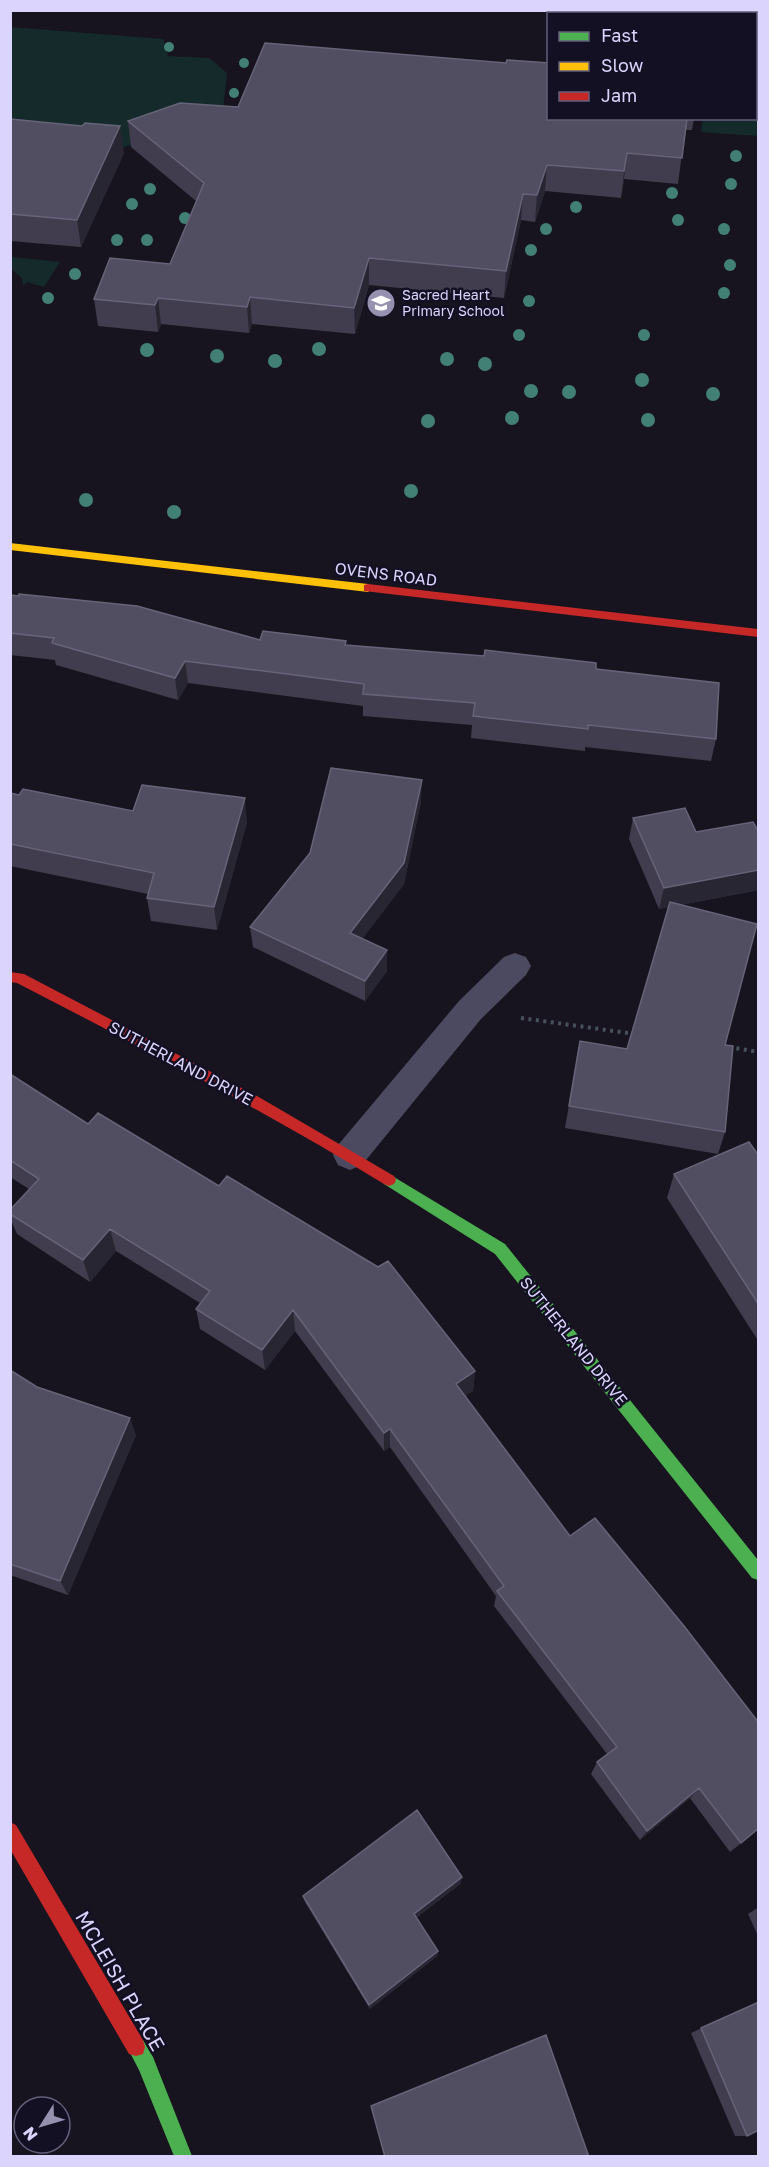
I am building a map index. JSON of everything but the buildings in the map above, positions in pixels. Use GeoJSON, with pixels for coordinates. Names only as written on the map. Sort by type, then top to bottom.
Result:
{"type":"FeatureCollection","features":[{"type":"Feature","properties":{"kind":"street","name":"OVENS ROAD"},"geometry":{"type":"LineString","coordinates":[[10,546],[759,633]]}},
{"type":"Feature","properties":{"kind":"street"},"geometry":{"type":"LineString","coordinates":[[350,1155],[470,1010],[514,966]]}},
{"type":"Feature","properties":{"kind":"street","name":"SUTHERLAND DRIVE"},"geometry":{"type":"LineString","coordinates":[[10,977],[19,978],[164,1052],[350,1155],[500,1249],[759,1572]]}},
{"type":"Feature","properties":{"kind":"street","name":"MCLEISH PLACE"},"geometry":{"type":"LineString","coordinates":[[10,1831],[146,2064],[183,2157]]}},
{"type":"Feature","properties":{"kind":"path"},"geometry":{"type":"LineString","coordinates":[[470,1010],[643,1035]]}},
{"type":"Feature","properties":{"kind":"path"},"geometry":{"type":"LineString","coordinates":[[724,1047],[759,1052]]}},
{"type":"Feature","properties":{"kind":"green space"},"geometry":{"type":"Polygon","coordinates":[[[10,27],[163,39],[168,56],[209,58],[227,73],[221,128],[175,129],[116,150],[11,142],[10,27]]]}},
{"type":"Feature","properties":{"kind":"green space"},"geometry":{"type":"Polygon","coordinates":[[[758,90],[758,136],[701,132],[703,120],[757,120],[758,90]]]}},
{"type":"Feature","properties":{"kind":"green space"},"geometry":{"type":"Polygon","coordinates":[[[12,257],[60,262],[44,287],[27,282],[23,286],[22,278],[11,269],[12,257]]]}},
{"type":"Feature","properties":{"kind":"traffic: fast"},"geometry":{"type":"LineString","coordinates":[[389,1180],[500,1249],[758,1572]]}},
{"type":"Feature","properties":{"kind":"traffic: fast"},"geometry":{"type":"LineString","coordinates":[[136,2047],[146,2064],[183,2156]]}},
{"type":"Feature","properties":{"kind":"traffic: slow"},"geometry":{"type":"LineString","coordinates":[[10,546],[368,588]]}},
{"type":"Feature","properties":{"kind":"traffic: jam"},"geometry":{"type":"LineString","coordinates":[[368,588],[758,633]]}},
{"type":"Feature","properties":{"kind":"traffic: jam"},"geometry":{"type":"LineString","coordinates":[[10,977],[19,978],[206,1075],[299,1126],[389,1180]]}},
{"type":"Feature","properties":{"kind":"traffic: jam"},"geometry":{"type":"LineString","coordinates":[[10,1831],[136,2047]]}},
{"type":"Feature","properties":{"kind":"place","name":"Sacred Heart Primary School"},"geometry":{"type":"Point","coordinates":[381,303]}}]}
